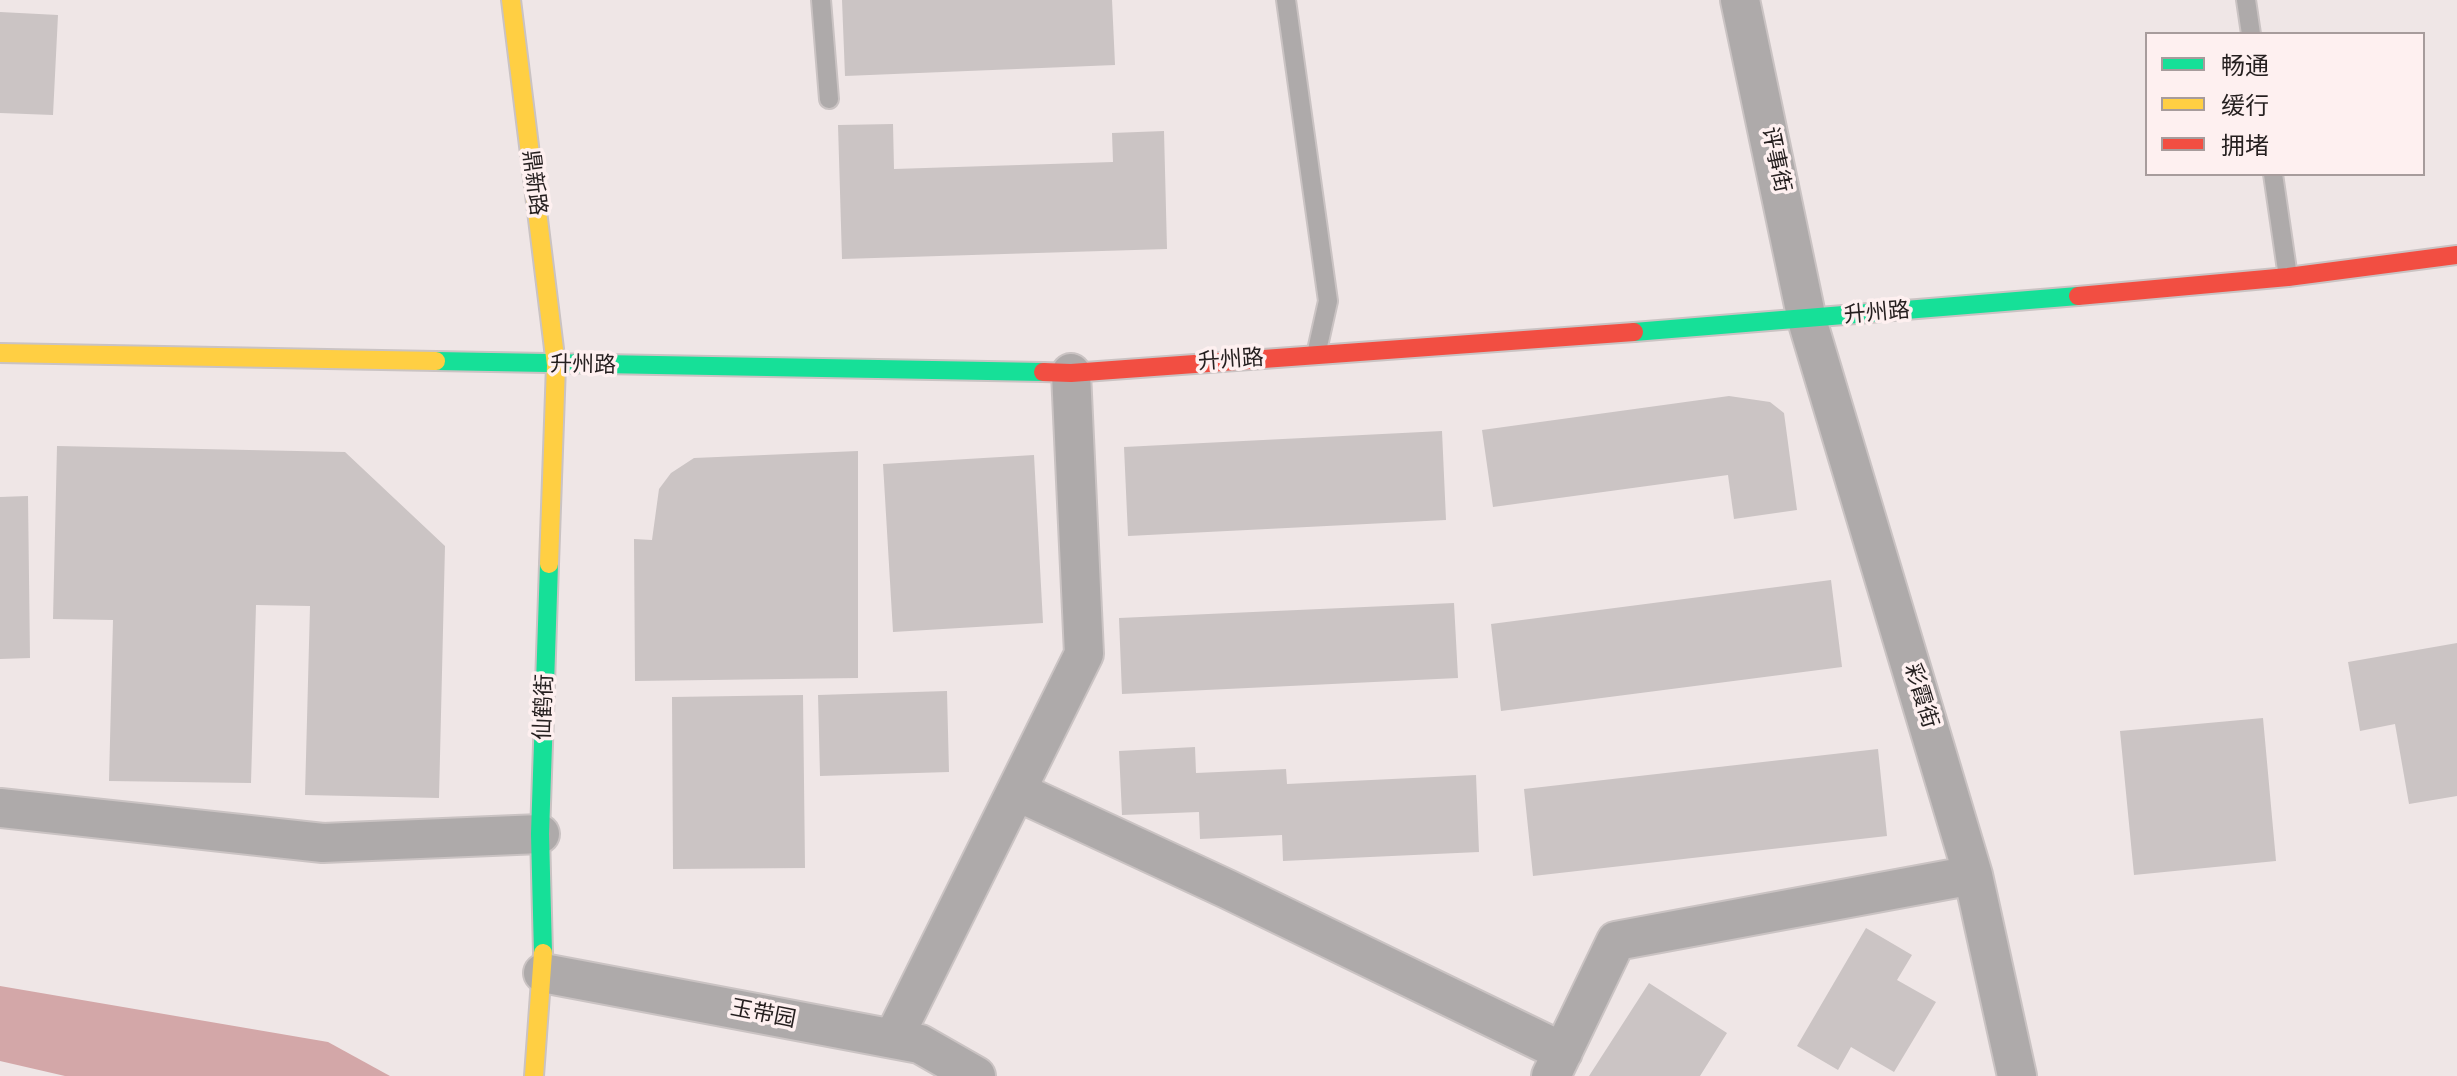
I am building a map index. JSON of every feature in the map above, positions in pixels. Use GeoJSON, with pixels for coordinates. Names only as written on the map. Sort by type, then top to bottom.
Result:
{"type":"FeatureCollection","features":[{"type":"Feature","properties":{"kind":"main road","name":"鼎新路"},"geometry":{"type":"LineString","coordinates":[[511,0],[556,365]]}},
{"type":"Feature","properties":{"kind":"main road","name":"升州路"},"geometry":{"type":"LineString","coordinates":[[0,353],[1071,373],[1807,320],[2288,277],[2457,255]]}},
{"type":"Feature","properties":{"kind":"main road","name":"仙鹤街"},"geometry":{"type":"LineString","coordinates":[[534,1076],[534,1048],[543,973],[540,834],[556,365]]}},
{"type":"Feature","properties":{"kind":"street","name":"评事街"},"geometry":{"type":"LineString","coordinates":[[1740,0],[1807,320]]}},
{"type":"Feature","properties":{"kind":"street","name":"彩霞街"},"geometry":{"type":"LineString","coordinates":[[1807,320],[1973,875],[2017,1076]]}},
{"type":"Feature","properties":{"kind":"street"},"geometry":{"type":"LineString","coordinates":[[893,1039],[1084,654],[1071,373]]}},
{"type":"Feature","properties":{"kind":"street"},"geometry":{"type":"LineString","coordinates":[[1016,791],[1255,902],[1557,1064],[1616,941],[1973,875]]}},
{"type":"Feature","properties":{"kind":"street"},"geometry":{"type":"LineString","coordinates":[[0,808],[323,843],[540,834]]}},
{"type":"Feature","properties":{"kind":"street","name":"玉带园"},"geometry":{"type":"LineString","coordinates":[[543,973],[920,1044],[976,1076]]}},
{"type":"Feature","properties":{"kind":"lane"},"geometry":{"type":"LineString","coordinates":[[821,0],[829,99]]}},
{"type":"Feature","properties":{"kind":"lane"},"geometry":{"type":"LineString","coordinates":[[1286,0],[1328,301],[1316,355]]}},
{"type":"Feature","properties":{"kind":"lane"},"geometry":{"type":"LineString","coordinates":[[2246,0],[2251,32]]}},
{"type":"Feature","properties":{"kind":"lane"},"geometry":{"type":"LineString","coordinates":[[2273,176],[2288,277]]}},
{"type":"Feature","properties":{"kind":"shaded area"},"geometry":{"type":"Polygon","coordinates":[[[0,986],[328,1042],[390,1076],[65,1076],[0,1061],[0,986]]]}},
{"type":"Feature","properties":{"kind":"building"},"geometry":{"type":"Polygon","coordinates":[[[842,0],[1112,0],[1115,65],[845,76],[842,0]]]}},
{"type":"Feature","properties":{"kind":"building"},"geometry":{"type":"Polygon","coordinates":[[[0,12],[58,15],[53,115],[0,113],[0,12]]]}},
{"type":"Feature","properties":{"kind":"building"},"geometry":{"type":"Polygon","coordinates":[[[893,124],[894,169],[1113,162],[1112,133],[1164,131],[1167,249],[842,259],[838,125],[893,124]]]}},
{"type":"Feature","properties":{"kind":"building"},"geometry":{"type":"Polygon","coordinates":[[[1729,396],[1770,402],[1784,413],[1797,510],[1734,519],[1728,475],[1493,507],[1482,430],[1729,396]]]}},
{"type":"Feature","properties":{"kind":"building"},"geometry":{"type":"Polygon","coordinates":[[[1442,431],[1446,520],[1128,536],[1124,447],[1442,431]]]}},
{"type":"Feature","properties":{"kind":"building"},"geometry":{"type":"Polygon","coordinates":[[[57,446],[345,452],[445,546],[439,798],[305,795],[310,606],[256,605],[251,783],[109,781],[113,620],[53,619],[57,446]]]}},
{"type":"Feature","properties":{"kind":"building"},"geometry":{"type":"Polygon","coordinates":[[[858,451],[858,678],[635,681],[634,539],[652,540],[659,489],[671,473],[694,458],[858,451]]]}},
{"type":"Feature","properties":{"kind":"building"},"geometry":{"type":"Polygon","coordinates":[[[1034,455],[1043,623],[893,632],[883,464],[1034,455]]]}},
{"type":"Feature","properties":{"kind":"building"},"geometry":{"type":"Polygon","coordinates":[[[28,496],[30,658],[0,659],[0,497],[28,496]]]}},
{"type":"Feature","properties":{"kind":"building"},"geometry":{"type":"Polygon","coordinates":[[[1831,580],[1842,667],[1501,711],[1491,624],[1831,580]]]}},
{"type":"Feature","properties":{"kind":"building"},"geometry":{"type":"Polygon","coordinates":[[[1454,603],[1458,678],[1122,694],[1119,618],[1454,603]]]}},
{"type":"Feature","properties":{"kind":"building"},"geometry":{"type":"Polygon","coordinates":[[[2457,643],[2457,796],[2409,804],[2395,724],[2360,731],[2348,662],[2457,643]]]}},
{"type":"Feature","properties":{"kind":"building"},"geometry":{"type":"Polygon","coordinates":[[[947,691],[949,772],[820,776],[818,695],[947,691]]]}},
{"type":"Feature","properties":{"kind":"building"},"geometry":{"type":"Polygon","coordinates":[[[803,695],[805,868],[673,869],[672,697],[803,695]]]}},
{"type":"Feature","properties":{"kind":"building"},"geometry":{"type":"Polygon","coordinates":[[[2263,718],[2276,861],[2134,875],[2120,731],[2263,718]]]}},
{"type":"Feature","properties":{"kind":"building"},"geometry":{"type":"Polygon","coordinates":[[[1195,747],[1196,773],[1286,769],[1287,784],[1476,775],[1479,852],[1283,861],[1282,835],[1200,839],[1199,812],[1122,815],[1119,751],[1195,747]]]}},
{"type":"Feature","properties":{"kind":"building"},"geometry":{"type":"Polygon","coordinates":[[[1878,749],[1887,836],[1533,876],[1524,789],[1878,749]]]}},
{"type":"Feature","properties":{"kind":"building"},"geometry":{"type":"Polygon","coordinates":[[[1866,928],[1912,955],[1897,980],[1936,1002],[1894,1072],[1851,1047],[1838,1070],[1797,1046],[1866,928]]]}},
{"type":"Feature","properties":{"kind":"building"},"geometry":{"type":"Polygon","coordinates":[[[1649,983],[1727,1033],[1700,1076],[1589,1076],[1649,983]]]}},
{"type":"Feature","properties":{"kind":"traffic: fast"},"geometry":{"type":"LineString","coordinates":[[1634,332],[2078,296]]}},
{"type":"Feature","properties":{"kind":"traffic: fast"},"geometry":{"type":"LineString","coordinates":[[436,361],[1043,372]]}},
{"type":"Feature","properties":{"kind":"traffic: fast"},"geometry":{"type":"LineString","coordinates":[[543,953],[540,834],[549,564]]}},
{"type":"Feature","properties":{"kind":"traffic: slow"},"geometry":{"type":"LineString","coordinates":[[511,0],[556,365],[549,564]]}},
{"type":"Feature","properties":{"kind":"traffic: slow"},"geometry":{"type":"LineString","coordinates":[[0,353],[436,361]]}},
{"type":"Feature","properties":{"kind":"traffic: slow"},"geometry":{"type":"LineString","coordinates":[[534,1076],[543,953]]}},
{"type":"Feature","properties":{"kind":"traffic: jam"},"geometry":{"type":"LineString","coordinates":[[2078,296],[2288,277],[2457,255]]}},
{"type":"Feature","properties":{"kind":"traffic: jam"},"geometry":{"type":"LineString","coordinates":[[1043,372],[1071,373],[1634,332]]}}]}
